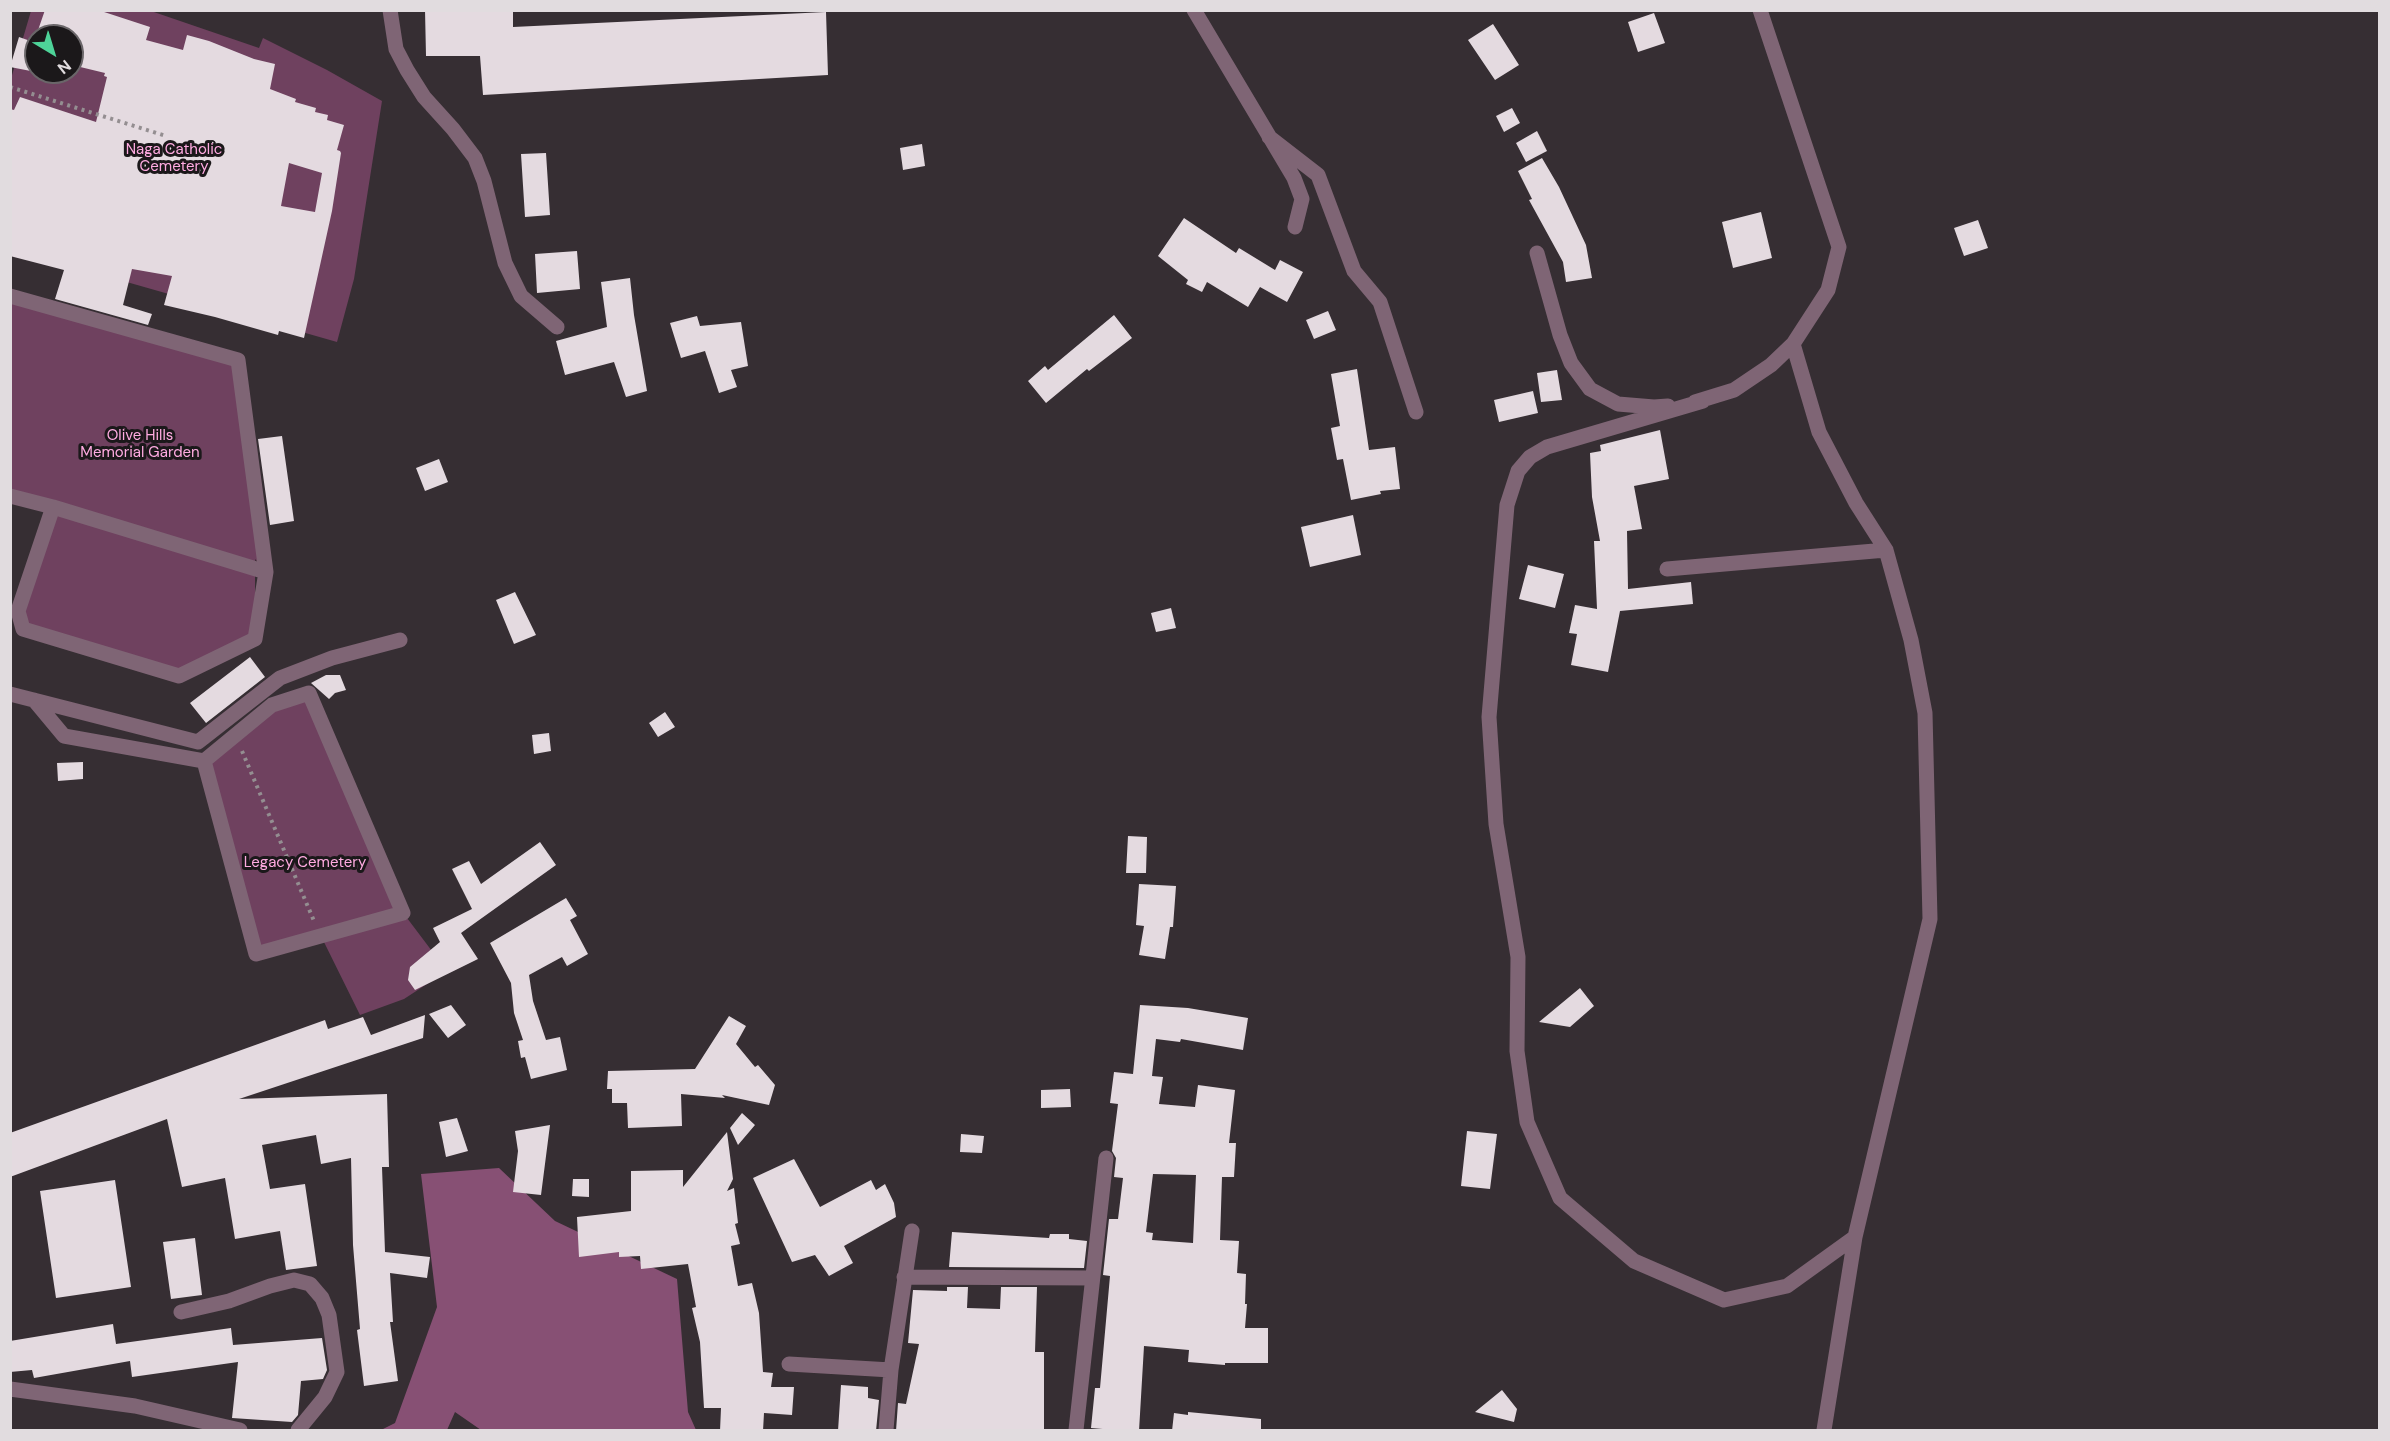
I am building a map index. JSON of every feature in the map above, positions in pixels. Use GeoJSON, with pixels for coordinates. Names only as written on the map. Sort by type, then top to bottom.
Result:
{"type":"FeatureCollection","features":[{"type":"Feature","properties":{"kind":"street"},"geometry":{"type":"LineString","coordinates":[[390,10],[396,49],[407,70],[424,97],[475,158],[484,181],[505,263],[521,296],[557,327]]}},
{"type":"Feature","properties":{"kind":"street"},"geometry":{"type":"LineString","coordinates":[[1194,10],[1294,178],[1302,199],[1295,227]]}},
{"type":"Feature","properties":{"kind":"street"},"geometry":{"type":"LineString","coordinates":[[1760,10],[1839,247],[1828,290],[1792,344],[1772,365],[1734,390],[1547,447],[1530,457],[1518,471],[1507,505],[1489,717],[1496,824],[1518,957],[1517,1051],[1527,1122],[1560,1198],[1634,1261],[1724,1300],[1786,1286],[1855,1237]]}},
{"type":"Feature","properties":{"kind":"street"},"geometry":{"type":"LineString","coordinates":[[1269,136],[1318,175],[1354,271],[1380,302],[1416,412]]}},
{"type":"Feature","properties":{"kind":"street"},"geometry":{"type":"LineString","coordinates":[[1537,253],[1570,363],[1590,389],[1618,404],[1636,406],[1654,407],[1703,401]]}},
{"type":"Feature","properties":{"kind":"street"},"geometry":{"type":"LineString","coordinates":[[10,296],[238,360],[266,572],[255,639],[179,676],[23,629],[18,611],[53,507]]}},
{"type":"Feature","properties":{"kind":"street"},"geometry":{"type":"LineString","coordinates":[[1792,344],[1819,432],[1857,504],[1886,550],[1911,640],[1925,713],[1930,919],[1855,1237],[1824,1431]]}},
{"type":"Feature","properties":{"kind":"street"},"geometry":{"type":"LineString","coordinates":[[10,496],[266,572]]}},
{"type":"Feature","properties":{"kind":"street"},"geometry":{"type":"LineString","coordinates":[[1667,569],[1886,550]]}},
{"type":"Feature","properties":{"kind":"street"},"geometry":{"type":"LineString","coordinates":[[10,694],[198,742],[279,678],[332,658],[400,640]]}},
{"type":"Feature","properties":{"kind":"street"},"geometry":{"type":"LineString","coordinates":[[34,700],[64,736],[204,761],[272,705],[309,693],[403,913],[256,954],[204,761]]}},
{"type":"Feature","properties":{"kind":"street"},"geometry":{"type":"LineString","coordinates":[[1076,1430],[1106,1158]]}},
{"type":"Feature","properties":{"kind":"street"},"geometry":{"type":"LineString","coordinates":[[886,1431],[891,1370],[912,1232]]}},
{"type":"Feature","properties":{"kind":"street"},"geometry":{"type":"LineString","coordinates":[[904,1277],[1092,1278]]}},
{"type":"Feature","properties":{"kind":"street"},"geometry":{"type":"LineString","coordinates":[[181,1312],[230,1301],[294,1280],[310,1284],[322,1298],[329,1315],[337,1372],[325,1397],[298,1431]]}},
{"type":"Feature","properties":{"kind":"street"},"geometry":{"type":"LineString","coordinates":[[789,1364],[891,1370]]}},
{"type":"Feature","properties":{"kind":"street"},"geometry":{"type":"LineString","coordinates":[[10,1389],[135,1406],[240,1431]]}},
{"type":"Feature","properties":{"kind":"path"},"geometry":{"type":"LineString","coordinates":[[10,87],[166,136]]}},
{"type":"Feature","properties":{"kind":"path"},"geometry":{"type":"LineString","coordinates":[[235,736],[321,935]]}},
{"type":"Feature","properties":{"kind":"green space","name":"Naga Catholic Cemetery"},"geometry":{"type":"Polygon","coordinates":[[[148,10],[259,48],[263,38],[382,101],[354,279],[337,342],[11,249],[10,82],[24,35],[24,84],[84,84],[84,24],[27,24],[31,11],[148,10]]]}},
{"type":"Feature","properties":{"kind":"green space","name":"Olive Hills Memorial Garden"},"geometry":{"type":"Polygon","coordinates":[[[10,296],[238,360],[266,572],[255,559],[255,639],[179,676],[23,629],[18,611],[52,507],[11,496],[10,296]]]}},
{"type":"Feature","properties":{"kind":"green space","name":"Legacy Cemetery"},"geometry":{"type":"Polygon","coordinates":[[[309,693],[401,910],[447,971],[404,999],[360,1015],[321,936],[255,952],[204,761],[272,705],[309,693]]]}},
{"type":"Feature","properties":{"kind":"shaded area"},"geometry":{"type":"Polygon","coordinates":[[[499,1168],[555,1221],[677,1279],[688,1412],[696,1430],[481,1430],[455,1412],[447,1430],[381,1430],[395,1423],[437,1307],[421,1174],[499,1168]]]}},
{"type":"Feature","properties":{"kind":"building","name":"Naga Catholic Cemetery"},"geometry":{"type":"Polygon","coordinates":[[[45,10],[98,10],[150,27],[146,40],[183,50],[187,35],[254,59],[275,64],[270,89],[296,99],[295,102],[316,108],[315,112],[328,115],[327,120],[344,125],[337,150],[341,153],[332,211],[304,338],[279,331],[278,335],[164,305],[172,276],[132,269],[123,305],[152,314],[148,325],[55,299],[64,270],[10,256],[10,109],[14,110],[20,97],[96,122],[107,77],[104,76],[105,73],[84,68],[84,24],[40,24],[45,10]],[[289,163],[281,206],[315,212],[322,173],[289,163]]]}},
{"type":"Feature","properties":{"kind":"building"},"geometry":{"type":"Polygon","coordinates":[[[425,10],[513,10],[513,27],[826,12],[828,75],[483,95],[480,56],[426,56],[425,10]]]}},
{"type":"Feature","properties":{"kind":"building"},"geometry":{"type":"Polygon","coordinates":[[[1654,13],[1665,43],[1638,52],[1628,22],[1654,13]]]}},
{"type":"Feature","properties":{"kind":"building"},"geometry":{"type":"Polygon","coordinates":[[[1493,24],[1519,65],[1495,80],[1468,40],[1493,24]]]}},
{"type":"Feature","properties":{"kind":"building"},"geometry":{"type":"Polygon","coordinates":[[[19,37],[24,39],[24,70],[10,67],[19,37]]]}},
{"type":"Feature","properties":{"kind":"building"},"geometry":{"type":"Polygon","coordinates":[[[1512,108],[1520,123],[1504,132],[1496,116],[1512,108]]]}},
{"type":"Feature","properties":{"kind":"building"},"geometry":{"type":"Polygon","coordinates":[[[1537,131],[1547,151],[1526,162],[1516,143],[1537,131]]]}},
{"type":"Feature","properties":{"kind":"building"},"geometry":{"type":"Polygon","coordinates":[[[922,144],[925,166],[903,170],[900,148],[922,144]]]}},
{"type":"Feature","properties":{"kind":"building"},"geometry":{"type":"Polygon","coordinates":[[[546,153],[550,215],[525,217],[521,154],[546,153]]]}},
{"type":"Feature","properties":{"kind":"building"},"geometry":{"type":"Polygon","coordinates":[[[1542,158],[1559,187],[1586,245],[1592,278],[1566,282],[1563,262],[1529,200],[1532,199],[1518,171],[1542,158]]]}},
{"type":"Feature","properties":{"kind":"building"},"geometry":{"type":"Polygon","coordinates":[[[1761,212],[1772,258],[1733,268],[1722,222],[1761,212]]]}},
{"type":"Feature","properties":{"kind":"building"},"geometry":{"type":"Polygon","coordinates":[[[1184,218],[1236,253],[1239,248],[1275,270],[1280,260],[1303,272],[1287,302],[1260,287],[1248,307],[1207,282],[1202,292],[1186,284],[1188,280],[1158,256],[1184,218]]]}},
{"type":"Feature","properties":{"kind":"building"},"geometry":{"type":"Polygon","coordinates":[[[1978,220],[1988,248],[1964,256],[1954,228],[1978,220]]]}},
{"type":"Feature","properties":{"kind":"building"},"geometry":{"type":"Polygon","coordinates":[[[577,251],[580,289],[537,293],[535,254],[577,251]]]}},
{"type":"Feature","properties":{"kind":"building"},"geometry":{"type":"Polygon","coordinates":[[[630,278],[647,391],[626,397],[614,362],[565,375],[556,341],[607,327],[601,282],[630,278]]]}},
{"type":"Feature","properties":{"kind":"building"},"geometry":{"type":"Polygon","coordinates":[[[1328,311],[1336,330],[1314,339],[1306,320],[1328,311]]]}},
{"type":"Feature","properties":{"kind":"building"},"geometry":{"type":"Polygon","coordinates":[[[1114,315],[1132,338],[1089,371],[1087,369],[1046,403],[1028,381],[1045,366],[1048,370],[1114,315]]]}},
{"type":"Feature","properties":{"kind":"building"},"geometry":{"type":"Polygon","coordinates":[[[697,316],[700,326],[741,322],[748,366],[731,370],[737,387],[719,393],[705,351],[681,358],[670,323],[697,316]]]}},
{"type":"Feature","properties":{"kind":"building"},"geometry":{"type":"Polygon","coordinates":[[[1357,369],[1369,450],[1395,447],[1400,489],[1380,491],[1381,494],[1351,500],[1343,459],[1337,460],[1331,428],[1340,426],[1331,374],[1357,369]]]}},
{"type":"Feature","properties":{"kind":"building"},"geometry":{"type":"Polygon","coordinates":[[[1557,370],[1562,400],[1541,402],[1537,373],[1557,370]]]}},
{"type":"Feature","properties":{"kind":"building"},"geometry":{"type":"Polygon","coordinates":[[[1533,391],[1538,413],[1499,422],[1494,400],[1533,391]]]}},
{"type":"Feature","properties":{"kind":"building"},"geometry":{"type":"Polygon","coordinates":[[[1660,430],[1669,479],[1634,486],[1642,529],[1627,531],[1628,589],[1691,582],[1693,604],[1620,611],[1608,672],[1571,665],[1577,634],[1569,633],[1575,605],[1597,609],[1594,541],[1600,541],[1592,497],[1590,453],[1601,451],[1600,445],[1660,430]]]}},
{"type":"Feature","properties":{"kind":"building"},"geometry":{"type":"Polygon","coordinates":[[[282,436],[294,521],[270,525],[258,439],[282,436]]]}},
{"type":"Feature","properties":{"kind":"building"},"geometry":{"type":"Polygon","coordinates":[[[439,459],[448,482],[425,491],[416,468],[439,459]]]}},
{"type":"Feature","properties":{"kind":"building"},"geometry":{"type":"Polygon","coordinates":[[[1353,515],[1361,555],[1310,567],[1301,527],[1353,515]]]}},
{"type":"Feature","properties":{"kind":"building"},"geometry":{"type":"Polygon","coordinates":[[[1528,565],[1564,574],[1555,608],[1519,599],[1528,565]]]}},
{"type":"Feature","properties":{"kind":"building"},"geometry":{"type":"Polygon","coordinates":[[[515,592],[536,635],[514,644],[496,600],[515,592]]]}},
{"type":"Feature","properties":{"kind":"building"},"geometry":{"type":"Polygon","coordinates":[[[1171,608],[1176,628],[1156,632],[1151,613],[1171,608]]]}},
{"type":"Feature","properties":{"kind":"building"},"geometry":{"type":"Polygon","coordinates":[[[250,657],[265,677],[206,723],[190,703],[250,657]]]}},
{"type":"Feature","properties":{"kind":"building"},"geometry":{"type":"Polygon","coordinates":[[[326,675],[340,675],[346,690],[335,693],[329,699],[311,683],[326,675]]]}},
{"type":"Feature","properties":{"kind":"building"},"geometry":{"type":"Polygon","coordinates":[[[665,712],[675,727],[658,737],[649,723],[665,712]]]}},
{"type":"Feature","properties":{"kind":"building"},"geometry":{"type":"Polygon","coordinates":[[[549,733],[551,751],[534,754],[532,735],[549,733]]]}},
{"type":"Feature","properties":{"kind":"building"},"geometry":{"type":"Polygon","coordinates":[[[83,762],[83,779],[58,781],[57,763],[83,762]]]}},
{"type":"Feature","properties":{"kind":"building"},"geometry":{"type":"Polygon","coordinates":[[[1128,836],[1147,837],[1146,873],[1126,873],[1128,836]]]}},
{"type":"Feature","properties":{"kind":"building"},"geometry":{"type":"Polygon","coordinates":[[[540,842],[556,865],[461,933],[478,959],[415,990],[408,980],[410,967],[440,942],[433,928],[472,909],[452,869],[469,861],[481,884],[540,842]]]}},
{"type":"Feature","properties":{"kind":"building"},"geometry":{"type":"Polygon","coordinates":[[[1139,884],[1176,886],[1173,927],[1170,927],[1165,959],[1139,955],[1144,926],[1136,925],[1139,884]]]}},
{"type":"Feature","properties":{"kind":"building"},"geometry":{"type":"Polygon","coordinates":[[[566,898],[577,916],[570,920],[588,954],[567,966],[562,957],[529,975],[533,1001],[546,1040],[560,1037],[567,1070],[531,1079],[525,1057],[521,1058],[518,1041],[523,1040],[514,1013],[511,983],[490,943],[566,898]]]}},
{"type":"Feature","properties":{"kind":"building"},"geometry":{"type":"Polygon","coordinates":[[[1580,988],[1594,1006],[1570,1027],[1539,1022],[1580,988]]]}},
{"type":"Feature","properties":{"kind":"building"},"geometry":{"type":"Polygon","coordinates":[[[451,1005],[466,1025],[448,1038],[429,1014],[451,1005]]]}},
{"type":"Feature","properties":{"kind":"building"},"geometry":{"type":"Polygon","coordinates":[[[1140,1005],[1188,1008],[1248,1018],[1243,1050],[1181,1039],[1180,1042],[1156,1039],[1152,1076],[1163,1077],[1159,1104],[1195,1107],[1198,1085],[1235,1090],[1229,1143],[1236,1143],[1234,1177],[1222,1177],[1220,1240],[1239,1241],[1237,1273],[1246,1274],[1245,1328],[1268,1328],[1268,1363],[1225,1363],[1225,1365],[1188,1362],[1189,1350],[1144,1346],[1139,1431],[1126,1431],[1091,1428],[1095,1388],[1100,1388],[1110,1276],[1103,1275],[1109,1219],[1118,1219],[1123,1178],[1114,1177],[1116,1158],[1112,1151],[1118,1104],[1110,1103],[1114,1072],[1133,1074],[1140,1005]],[[1153,1174],[1146,1232],[1153,1233],[1152,1240],[1193,1243],[1196,1175],[1153,1174]]]}},
{"type":"Feature","properties":{"kind":"building"},"geometry":{"type":"Polygon","coordinates":[[[425,1015],[423,1038],[239,1099],[387,1094],[389,1167],[382,1167],[385,1252],[430,1257],[427,1278],[390,1273],[393,1322],[390,1322],[398,1381],[364,1386],[357,1330],[360,1329],[353,1245],[351,1158],[321,1164],[316,1135],[262,1145],[270,1189],[305,1184],[317,1266],[286,1270],[280,1231],[235,1239],[225,1178],[182,1187],[167,1119],[10,1177],[10,1133],[325,1020],[328,1029],[363,1017],[371,1035],[425,1015]]]}},
{"type":"Feature","properties":{"kind":"building"},"geometry":{"type":"Polygon","coordinates":[[[729,1016],[746,1026],[736,1044],[755,1067],[758,1065],[775,1085],[769,1105],[722,1095],[725,1098],[681,1094],[682,1126],[628,1128],[627,1103],[612,1103],[612,1089],[607,1089],[608,1071],[695,1069],[729,1016]]]}},
{"type":"Feature","properties":{"kind":"building"},"geometry":{"type":"Polygon","coordinates":[[[1070,1089],[1071,1107],[1041,1108],[1041,1090],[1070,1089]]]}},
{"type":"Feature","properties":{"kind":"building"},"geometry":{"type":"Polygon","coordinates":[[[742,1113],[755,1125],[738,1145],[730,1128],[742,1113]]]}},
{"type":"Feature","properties":{"kind":"building"},"geometry":{"type":"Polygon","coordinates":[[[457,1118],[468,1151],[446,1157],[439,1122],[457,1118]]]}},
{"type":"Feature","properties":{"kind":"building"},"geometry":{"type":"Polygon","coordinates":[[[550,1125],[541,1195],[513,1192],[518,1151],[515,1131],[550,1125]]]}},
{"type":"Feature","properties":{"kind":"building"},"geometry":{"type":"Polygon","coordinates":[[[1467,1131],[1497,1134],[1490,1189],[1461,1186],[1467,1131]]]}},
{"type":"Feature","properties":{"kind":"building"},"geometry":{"type":"Polygon","coordinates":[[[727,1132],[733,1179],[727,1191],[734,1188],[738,1223],[735,1224],[740,1244],[731,1246],[738,1286],[752,1283],[759,1313],[763,1372],[773,1373],[771,1387],[794,1387],[792,1415],[764,1413],[763,1431],[720,1431],[721,1408],[704,1408],[700,1342],[692,1308],[696,1307],[688,1264],[641,1269],[640,1256],[619,1257],[619,1252],[579,1257],[577,1217],[631,1211],[631,1171],[683,1170],[683,1187],[727,1132]]]}},
{"type":"Feature","properties":{"kind":"building"},"geometry":{"type":"Polygon","coordinates":[[[961,1134],[984,1136],[982,1153],[960,1152],[961,1134]]]}},
{"type":"Feature","properties":{"kind":"building"},"geometry":{"type":"Polygon","coordinates":[[[794,1159],[820,1207],[871,1180],[876,1190],[885,1184],[894,1203],[896,1217],[844,1246],[853,1263],[829,1276],[815,1255],[792,1262],[753,1178],[794,1159]]]}},
{"type":"Feature","properties":{"kind":"building"},"geometry":{"type":"Polygon","coordinates":[[[573,1179],[589,1179],[589,1197],[572,1196],[573,1179]]]}},
{"type":"Feature","properties":{"kind":"building"},"geometry":{"type":"Polygon","coordinates":[[[115,1180],[131,1287],[56,1298],[40,1191],[115,1180]]]}},
{"type":"Feature","properties":{"kind":"building"},"geometry":{"type":"Polygon","coordinates":[[[952,1232],[1049,1238],[1050,1234],[1069,1234],[1069,1239],[1087,1241],[1084,1268],[949,1267],[952,1232]]]}},
{"type":"Feature","properties":{"kind":"building"},"geometry":{"type":"Polygon","coordinates":[[[195,1238],[202,1295],[171,1299],[163,1242],[195,1238]]]}},
{"type":"Feature","properties":{"kind":"building"},"geometry":{"type":"Polygon","coordinates":[[[947,1287],[968,1287],[967,1308],[1000,1309],[1001,1287],[1037,1287],[1035,1352],[1044,1352],[1044,1431],[896,1431],[898,1403],[906,1404],[919,1344],[908,1343],[913,1290],[947,1291],[947,1287]]]}},
{"type":"Feature","properties":{"kind":"building"},"geometry":{"type":"Polygon","coordinates":[[[113,1324],[116,1344],[231,1328],[233,1345],[322,1338],[327,1370],[323,1379],[301,1381],[298,1415],[292,1422],[232,1418],[238,1362],[132,1377],[130,1361],[34,1378],[32,1370],[10,1372],[10,1341],[113,1324]]]}},
{"type":"Feature","properties":{"kind":"building"},"geometry":{"type":"Polygon","coordinates":[[[841,1385],[868,1387],[868,1398],[879,1400],[876,1431],[838,1431],[841,1385]]]}},
{"type":"Feature","properties":{"kind":"building"},"geometry":{"type":"Polygon","coordinates":[[[1502,1390],[1517,1409],[1514,1422],[1475,1412],[1502,1390]]]}},
{"type":"Feature","properties":{"kind":"building"},"geometry":{"type":"Polygon","coordinates":[[[1188,1412],[1261,1419],[1261,1431],[1172,1431],[1174,1413],[1188,1415],[1188,1412]]]}}]}
